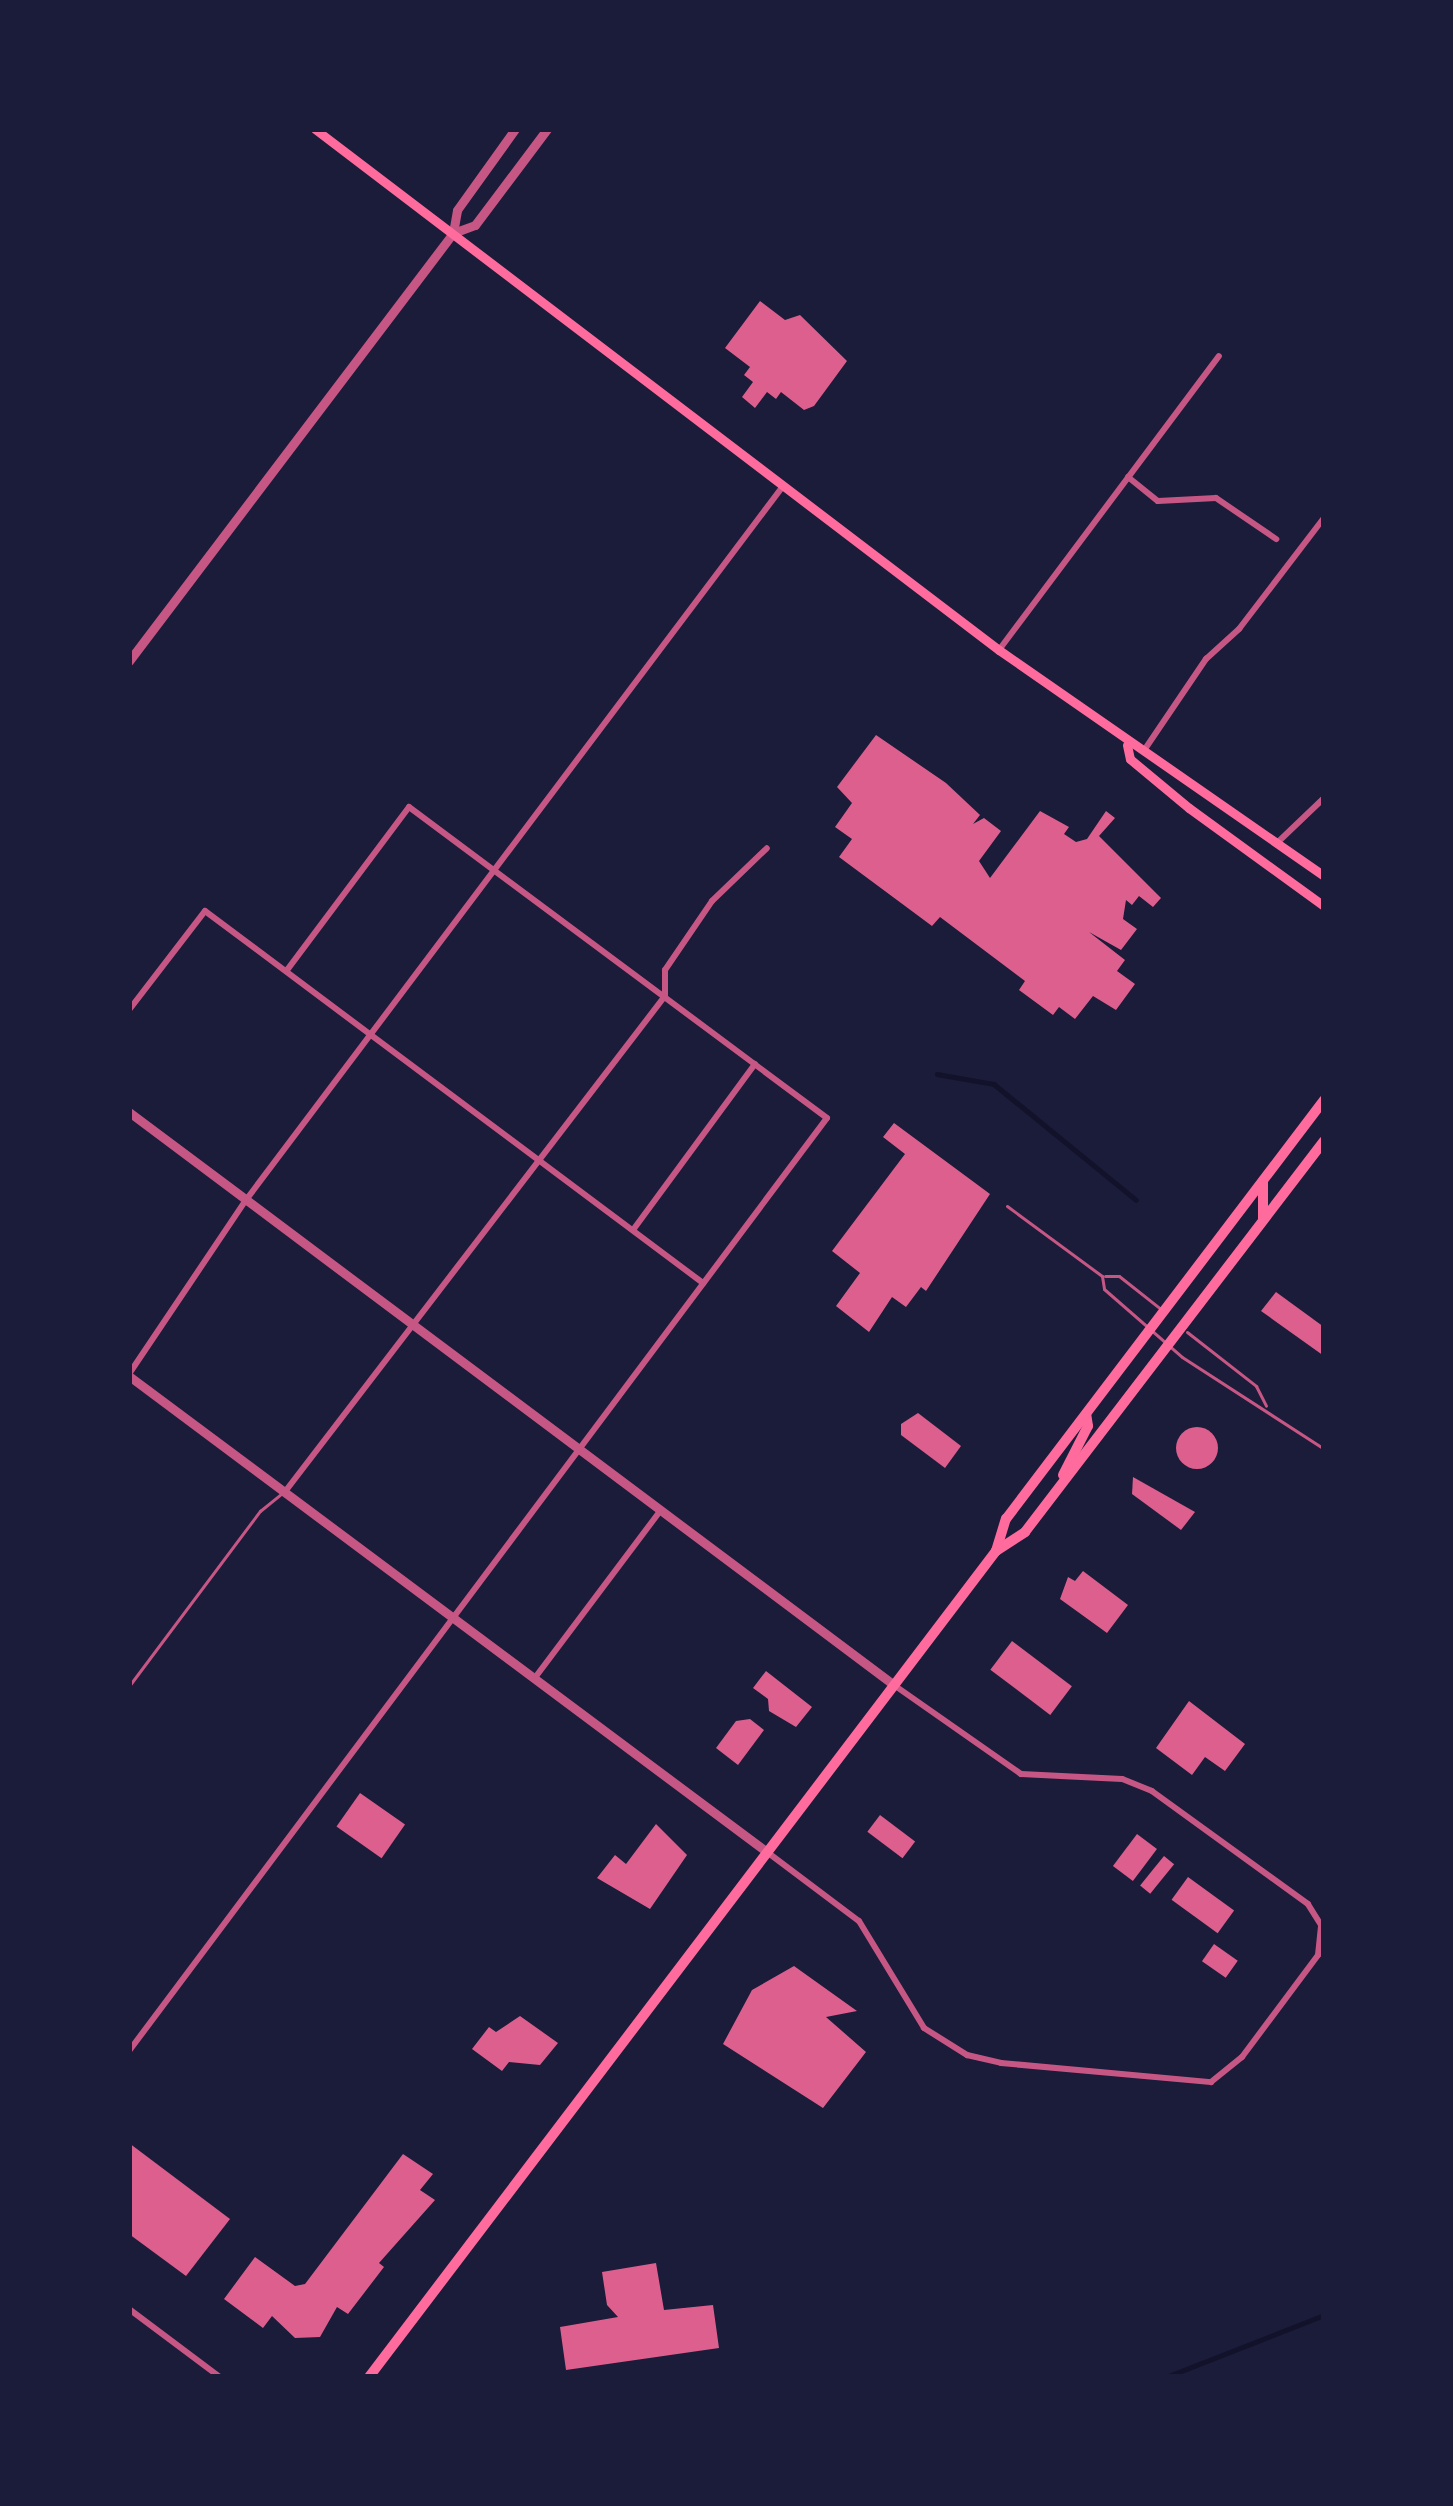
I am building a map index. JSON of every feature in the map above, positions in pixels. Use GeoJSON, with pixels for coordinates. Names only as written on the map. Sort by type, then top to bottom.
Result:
{"type":"FeatureCollection","features":[{"type":"Feature","properties":{"kind":"main road"},"geometry":{"type":"LineString","coordinates":[[315,129],[998,650],[1127,745],[1145,749],[1324,876]]}},
{"type":"Feature","properties":{"kind":"main road"},"geometry":{"type":"LineString","coordinates":[[1127,745],[1130,759],[1174,796],[1324,906]]}},
{"type":"Feature","properties":{"kind":"main road"},"geometry":{"type":"LineString","coordinates":[[996,1551],[1006,1519],[1324,1100]]}},
{"type":"Feature","properties":{"kind":"main road"},"geometry":{"type":"LineString","coordinates":[[369,2377],[996,1551],[1025,1532],[1324,1141]]}},
{"type":"Feature","properties":{"kind":"main road"},"geometry":{"type":"LineString","coordinates":[[1262,1180],[1263,1220]]}},
{"type":"Feature","properties":{"kind":"main road"},"geometry":{"type":"LineString","coordinates":[[1060,1484],[1088,1426],[1086,1414]]}},
{"type":"Feature","properties":{"kind":"street"},"geometry":{"type":"LineString","coordinates":[[129,661],[453,233],[457,210],[515,129]]}},
{"type":"Feature","properties":{"kind":"street"},"geometry":{"type":"LineString","coordinates":[[453,233],[476,225],[547,129]]}},
{"type":"Feature","properties":{"kind":"street"},"geometry":{"type":"LineString","coordinates":[[998,650],[1219,356]]}},
{"type":"Feature","properties":{"kind":"street"},"geometry":{"type":"LineString","coordinates":[[1128,477],[1158,501],[1216,498],[1276,538]]}},
{"type":"Feature","properties":{"kind":"street"},"geometry":{"type":"LineString","coordinates":[[129,1112],[246,1200],[414,1328],[894,1685],[1021,1774],[1122,1779],[1152,1791],[1308,1904],[1322,1924],[1318,1955],[1242,2057],[1211,2082],[1001,2063],[967,2055],[924,2028],[859,1921],[129,1375],[246,1200],[369,1034],[499,871],[783,486]]}},
{"type":"Feature","properties":{"kind":"street"},"geometry":{"type":"LineString","coordinates":[[1145,749],[1205,659],[1239,629],[1324,518]]}},
{"type":"Feature","properties":{"kind":"street"},"geometry":{"type":"LineString","coordinates":[[1278,842],[1324,798]]}},
{"type":"Feature","properties":{"kind":"street"},"geometry":{"type":"LineString","coordinates":[[129,2051],[827,1118],[409,807],[287,970]]}},
{"type":"Feature","properties":{"kind":"street"},"geometry":{"type":"LineString","coordinates":[[284,1493],[665,996],[665,970],[684,940],[767,848]]}},
{"type":"Feature","properties":{"kind":"street"},"geometry":{"type":"LineString","coordinates":[[129,1010],[205,911],[703,1283]]}},
{"type":"Feature","properties":{"kind":"street"},"geometry":{"type":"LineString","coordinates":[[633,1230],[755,1064]]}},
{"type":"Feature","properties":{"kind":"street"},"geometry":{"type":"LineString","coordinates":[[534,1679],[661,1510]]}},
{"type":"Feature","properties":{"kind":"street"},"geometry":{"type":"LineString","coordinates":[[129,2309],[220,2377]]}},
{"type":"Feature","properties":{"kind":"lane"},"geometry":{"type":"LineString","coordinates":[[1007,1206],[1102,1276],[1119,1276],[1256,1386],[1267,1408]]}},
{"type":"Feature","properties":{"kind":"lane"},"geometry":{"type":"LineString","coordinates":[[1102,1276],[1104,1289],[1167,1343],[1243,1402],[1267,1408],[1324,1450]]}},
{"type":"Feature","properties":{"kind":"lane"},"geometry":{"type":"LineString","coordinates":[[129,1686],[260,1511],[284,1493]]}},
{"type":"Feature","properties":{"kind":"building"},"geometry":{"type":"Polygon","coordinates":[[[760,301],[785,320],[800,315],[847,361],[814,406],[804,410],[781,392],[776,399],[767,392],[755,408],[742,397],[753,382],[744,375],[750,367],[725,348],[760,301]]]}},
{"type":"Feature","properties":{"kind":"building"},"geometry":{"type":"Polygon","coordinates":[[[876,735],[946,783],[980,815],[973,824],[984,818],[1001,831],[979,861],[990,878],[1040,811],[1069,827],[1064,834],[1076,842],[1087,839],[1106,811],[1115,818],[1099,836],[1161,898],[1153,907],[1139,896],[1132,905],[1126,900],[1123,919],[1137,929],[1121,950],[1089,932],[1125,960],[1117,971],[1135,984],[1116,1010],[1093,996],[1075,1019],[1059,1007],[1053,1015],[1019,990],[1025,981],[940,917],[932,926],[839,857],[852,839],[835,827],[852,803],[837,787],[876,735]]]}},
{"type":"Feature","properties":{"kind":"building"},"geometry":{"type":"Polygon","coordinates":[[[894,1123],[990,1194],[926,1291],[921,1287],[906,1307],[892,1297],[869,1332],[836,1306],[860,1273],[832,1251],[905,1154],[883,1137],[894,1123]]]}},
{"type":"Feature","properties":{"kind":"building"},"geometry":{"type":"Polygon","coordinates":[[[1276,1292],[1324,1327],[1324,1356],[1261,1311],[1276,1292]]]}},
{"type":"Feature","properties":{"kind":"building"},"geometry":{"type":"Polygon","coordinates":[[[918,1413],[961,1446],[945,1468],[901,1435],[901,1424],[918,1413]]]}},
{"type":"Feature","properties":{"kind":"building"},"geometry":{"type":"Polygon","coordinates":[[[1197,1427],[1212,1433],[1218,1448],[1212,1463],[1197,1469],[1182,1463],[1176,1448],[1182,1433],[1197,1427]]]}},
{"type":"Feature","properties":{"kind":"building"},"geometry":{"type":"Polygon","coordinates":[[[1133,1477],[1195,1512],[1181,1530],[1132,1494],[1133,1477]]]}},
{"type":"Feature","properties":{"kind":"building"},"geometry":{"type":"Polygon","coordinates":[[[1083,1571],[1128,1605],[1107,1633],[1060,1599],[1068,1577],[1075,1581],[1083,1571]]]}},
{"type":"Feature","properties":{"kind":"building"},"geometry":{"type":"Polygon","coordinates":[[[1012,1641],[1072,1686],[1050,1715],[990,1670],[1012,1641]]]}},
{"type":"Feature","properties":{"kind":"building"},"geometry":{"type":"Polygon","coordinates":[[[766,1671],[812,1707],[796,1727],[769,1711],[768,1699],[753,1688],[766,1671]]]}},
{"type":"Feature","properties":{"kind":"building"},"geometry":{"type":"Polygon","coordinates":[[[1189,1701],[1245,1744],[1225,1771],[1205,1757],[1192,1775],[1156,1748],[1189,1701]]]}},
{"type":"Feature","properties":{"kind":"building"},"geometry":{"type":"Polygon","coordinates":[[[750,1719],[764,1730],[738,1765],[716,1748],[736,1721],[750,1719]]]}},
{"type":"Feature","properties":{"kind":"building"},"geometry":{"type":"Polygon","coordinates":[[[360,1793],[405,1825],[382,1858],[336,1827],[360,1793]]]}},
{"type":"Feature","properties":{"kind":"building"},"geometry":{"type":"Polygon","coordinates":[[[880,1815],[915,1841],[903,1858],[867,1832],[880,1815]]]}},
{"type":"Feature","properties":{"kind":"building"},"geometry":{"type":"Polygon","coordinates":[[[656,1824],[687,1855],[650,1909],[597,1878],[615,1855],[626,1864],[656,1824]]]}},
{"type":"Feature","properties":{"kind":"building"},"geometry":{"type":"Polygon","coordinates":[[[1137,1834],[1157,1849],[1133,1881],[1113,1866],[1137,1834]]]}},
{"type":"Feature","properties":{"kind":"building"},"geometry":{"type":"Polygon","coordinates":[[[1164,1856],[1174,1864],[1150,1894],[1140,1886],[1164,1856]]]}},
{"type":"Feature","properties":{"kind":"building"},"geometry":{"type":"Polygon","coordinates":[[[1188,1877],[1234,1911],[1218,1933],[1172,1900],[1188,1877]]]}},
{"type":"Feature","properties":{"kind":"building"},"geometry":{"type":"Polygon","coordinates":[[[1214,1944],[1238,1961],[1226,1978],[1202,1961],[1214,1944]]]}},
{"type":"Feature","properties":{"kind":"building"},"geometry":{"type":"Polygon","coordinates":[[[794,1966],[857,2011],[826,2017],[866,2052],[823,2108],[723,2044],[752,1990],[794,1966]]]}},
{"type":"Feature","properties":{"kind":"building"},"geometry":{"type":"Polygon","coordinates":[[[520,2016],[558,2043],[540,2065],[509,2062],[502,2071],[472,2049],[489,2027],[496,2032],[520,2016]]]}},
{"type":"Feature","properties":{"kind":"building"},"geometry":{"type":"Polygon","coordinates":[[[129,2143],[230,2219],[186,2276],[129,2234],[129,2143]]]}},
{"type":"Feature","properties":{"kind":"building"},"geometry":{"type":"Polygon","coordinates":[[[403,2154],[433,2174],[420,2190],[435,2200],[379,2263],[384,2267],[348,2314],[337,2307],[320,2337],[295,2338],[272,2316],[263,2328],[224,2299],[255,2257],[295,2286],[305,2284],[403,2154]]]}},
{"type":"Feature","properties":{"kind":"building"},"geometry":{"type":"Polygon","coordinates":[[[656,2263],[664,2310],[713,2305],[719,2348],[566,2370],[560,2327],[618,2317],[607,2305],[602,2272],[656,2263]]]}},
{"type":"Feature","properties":{"kind":"waterway"},"geometry":{"type":"LineString","coordinates":[[937,1074],[994,1084],[1136,1200]]}},
{"type":"Feature","properties":{"kind":"waterway"},"geometry":{"type":"LineString","coordinates":[[1166,2377],[1324,2315]]}}]}
